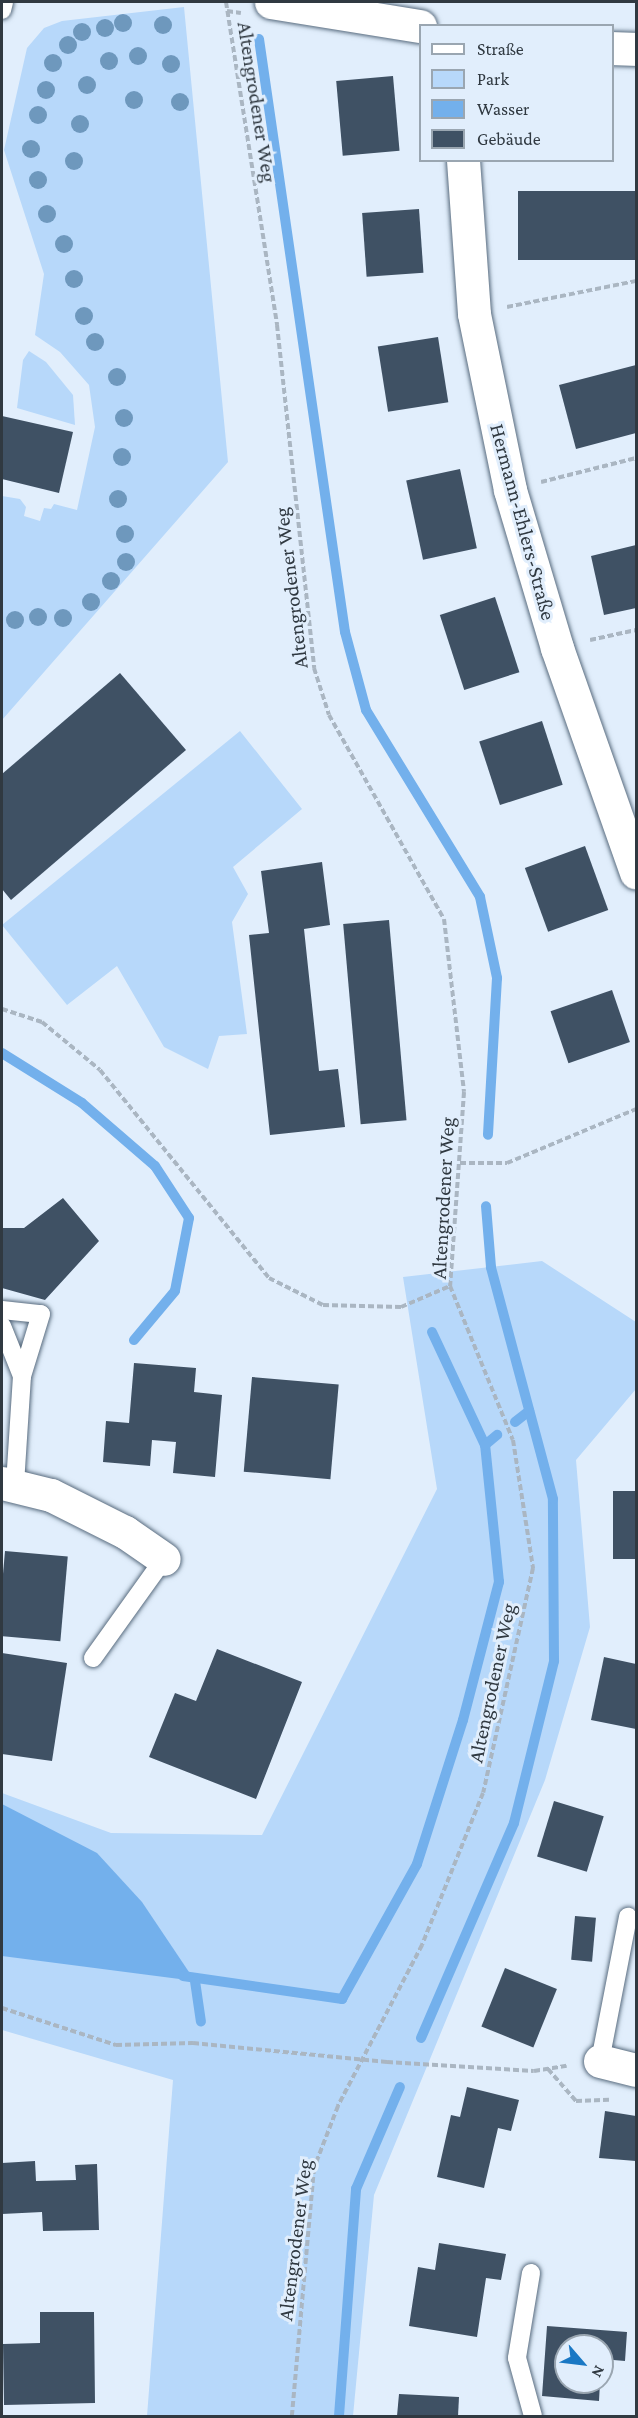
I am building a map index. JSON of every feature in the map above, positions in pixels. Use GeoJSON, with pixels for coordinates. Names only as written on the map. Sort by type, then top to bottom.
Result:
{"type":"FeatureCollection","features":[{"type":"Feature","properties":{"kind":"street"},"geometry":{"type":"LineString","coordinates":[[271,2],[419,26]]}},
{"type":"Feature","properties":{"kind":"street"},"geometry":{"type":"LineString","coordinates":[[614,48],[636,49]]}},
{"type":"Feature","properties":{"kind":"street","name":"Hermann-Ehlers-Straße"},"geometry":{"type":"LineString","coordinates":[[463,162],[474,314],[510,490],[557,648],[636,872]]}},
{"type":"Feature","properties":{"kind":"street"},"geometry":{"type":"LineString","coordinates":[[8,1484],[51,1495],[125,1532],[164,1560]]}},
{"type":"Feature","properties":{"kind":"street"},"geometry":{"type":"LineString","coordinates":[[600,2061],[636,2070]]}},
{"type":"Feature","properties":{"kind":"lane"},"geometry":{"type":"LineString","coordinates":[[2,10],[4,2]]}},
{"type":"Feature","properties":{"kind":"lane"},"geometry":{"type":"LineString","coordinates":[[2,1310],[41,1314],[22,1376],[8,1484]]}},
{"type":"Feature","properties":{"kind":"lane"},"geometry":{"type":"LineString","coordinates":[[2,1326],[22,1376]]}},
{"type":"Feature","properties":{"kind":"lane"},"geometry":{"type":"LineString","coordinates":[[93,1658],[164,1560]]}},
{"type":"Feature","properties":{"kind":"lane"},"geometry":{"type":"LineString","coordinates":[[600,2061],[628,1917]]}},
{"type":"Feature","properties":{"kind":"lane"},"geometry":{"type":"LineString","coordinates":[[531,2273],[518,2358],[533,2416]]}},
{"type":"Feature","properties":{"kind":"path","name":"Altengrodener Weg"},"geometry":{"type":"LineString","coordinates":[[226,2],[277,325],[314,668],[329,716],[444,919],[465,1092],[450,1286],[513,1440],[533,1568],[483,1793],[422,1945],[338,2106],[314,2168],[292,2416]]}},
{"type":"Feature","properties":{"kind":"path"},"geometry":{"type":"LineString","coordinates":[[474,314],[636,281]]}},
{"type":"Feature","properties":{"kind":"path"},"geometry":{"type":"LineString","coordinates":[[510,490],[636,458]]}},
{"type":"Feature","properties":{"kind":"path"},"geometry":{"type":"LineString","coordinates":[[557,648],[636,630]]}},
{"type":"Feature","properties":{"kind":"path"},"geometry":{"type":"LineString","coordinates":[[2,1009],[42,1022],[100,1070],[269,1278],[322,1305],[401,1307],[450,1286]]}},
{"type":"Feature","properties":{"kind":"path"},"geometry":{"type":"LineString","coordinates":[[460,1162],[507,1163],[636,1108]]}},
{"type":"Feature","properties":{"kind":"path"},"geometry":{"type":"LineString","coordinates":[[2,2008],[116,2044],[193,2043],[534,2071],[600,2061]]}},
{"type":"Feature","properties":{"kind":"green space"},"geometry":{"type":"Polygon","coordinates":[[[184,7],[228,462],[2,720],[2,496],[20,499],[26,507],[24,516],[40,521],[44,508],[51,509],[54,504],[77,510],[95,427],[89,385],[60,352],[35,335],[44,274],[4,150],[27,48],[44,28],[62,21],[184,7]]]}},
{"type":"Feature","properties":{"kind":"green space"},"geometry":{"type":"Polygon","coordinates":[[[29,351],[46,362],[73,395],[75,425],[17,408],[23,360],[29,351]]]}},
{"type":"Feature","properties":{"kind":"green space"},"geometry":{"type":"Polygon","coordinates":[[[240,731],[302,809],[233,867],[248,894],[232,922],[247,1034],[219,1036],[208,1069],[164,1047],[117,966],[67,1005],[2,925],[240,731]]]}},
{"type":"Feature","properties":{"kind":"green space"},"geometry":{"type":"Polygon","coordinates":[[[542,1261],[636,1322],[636,1389],[576,1460],[590,1627],[545,1780],[374,2195],[353,2416],[147,2416],[173,2080],[2,2030],[2,1793],[111,1833],[262,1835],[437,1489],[403,1277],[542,1261]]]}},
{"type":"Feature","properties":{"kind":"water"},"geometry":{"type":"Polygon","coordinates":[[[2,1804],[97,1853],[142,1902],[195,1981],[2,1956],[2,1804]]]}},
{"type":"Feature","properties":{"kind":"building"},"geometry":{"type":"Polygon","coordinates":[[[393,76],[400,151],[343,156],[336,81],[393,76]]]}},
{"type":"Feature","properties":{"kind":"building"},"geometry":{"type":"Polygon","coordinates":[[[518,191],[636,191],[636,260],[518,260],[518,191]]]}},
{"type":"Feature","properties":{"kind":"building"},"geometry":{"type":"Polygon","coordinates":[[[419,209],[423,273],[367,277],[362,213],[419,209]]]}},
{"type":"Feature","properties":{"kind":"building"},"geometry":{"type":"Polygon","coordinates":[[[438,337],[448,402],[388,412],[378,347],[438,337]]]}},
{"type":"Feature","properties":{"kind":"building"},"geometry":{"type":"Polygon","coordinates":[[[636,365],[636,433],[576,449],[559,385],[636,365]]]}},
{"type":"Feature","properties":{"kind":"building"},"geometry":{"type":"Polygon","coordinates":[[[2,416],[73,432],[59,493],[2,479],[2,416]]]}},
{"type":"Feature","properties":{"kind":"building"},"geometry":{"type":"Polygon","coordinates":[[[460,469],[477,548],[423,560],[406,480],[460,469]]]}},
{"type":"Feature","properties":{"kind":"building"},"geometry":{"type":"Polygon","coordinates":[[[636,545],[636,608],[604,615],[591,556],[636,545]]]}},
{"type":"Feature","properties":{"kind":"building"},"geometry":{"type":"Polygon","coordinates":[[[495,597],[519,672],[464,690],[440,615],[495,597]]]}},
{"type":"Feature","properties":{"kind":"building"},"geometry":{"type":"Polygon","coordinates":[[[120,673],[186,750],[11,900],[2,889],[2,774],[120,673]]]}},
{"type":"Feature","properties":{"kind":"building"},"geometry":{"type":"Polygon","coordinates":[[[542,721],[563,785],[500,805],[479,741],[542,721]]]}},
{"type":"Feature","properties":{"kind":"building"},"geometry":{"type":"Polygon","coordinates":[[[585,846],[608,910],[548,932],[525,868],[585,846]]]}},
{"type":"Feature","properties":{"kind":"building"},"geometry":{"type":"Polygon","coordinates":[[[322,862],[330,925],[304,929],[319,1071],[338,1069],[345,1127],[270,1135],[249,935],[269,933],[261,871],[322,862]]]}},
{"type":"Feature","properties":{"kind":"building"},"geometry":{"type":"Polygon","coordinates":[[[389,920],[407,1120],[361,1124],[343,924],[389,920]]]}},
{"type":"Feature","properties":{"kind":"building"},"geometry":{"type":"Polygon","coordinates":[[[612,990],[630,1042],[568,1063],[551,1011],[612,990]]]}},
{"type":"Feature","properties":{"kind":"building"},"geometry":{"type":"Polygon","coordinates":[[[63,1198],[99,1241],[45,1300],[2,1288],[2,1228],[24,1228],[63,1198]]]}},
{"type":"Feature","properties":{"kind":"building"},"geometry":{"type":"Polygon","coordinates":[[[134,1363],[196,1368],[194,1392],[222,1395],[215,1477],[173,1473],[176,1442],[152,1440],[150,1466],[103,1462],[106,1421],[129,1423],[134,1363]]]}},
{"type":"Feature","properties":{"kind":"building"},"geometry":{"type":"Polygon","coordinates":[[[252,1377],[339,1385],[330,1479],[244,1472],[252,1377]]]}},
{"type":"Feature","properties":{"kind":"building"},"geometry":{"type":"Polygon","coordinates":[[[613,1491],[636,1491],[636,1559],[613,1559],[613,1491]]]}},
{"type":"Feature","properties":{"kind":"building"},"geometry":{"type":"Polygon","coordinates":[[[5,1551],[68,1556],[60,1641],[2,1636],[5,1551]]]}},
{"type":"Feature","properties":{"kind":"building"},"geometry":{"type":"Polygon","coordinates":[[[217,1649],[302,1682],[256,1799],[149,1757],[175,1693],[196,1701],[217,1649]]]}},
{"type":"Feature","properties":{"kind":"building"},"geometry":{"type":"Polygon","coordinates":[[[2,1653],[67,1663],[52,1761],[2,1754],[2,1653]]]}},
{"type":"Feature","properties":{"kind":"building"},"geometry":{"type":"Polygon","coordinates":[[[604,1657],[636,1664],[636,1729],[591,1720],[604,1657]]]}},
{"type":"Feature","properties":{"kind":"building"},"geometry":{"type":"Polygon","coordinates":[[[554,1801],[604,1816],[587,1872],[537,1856],[554,1801]]]}},
{"type":"Feature","properties":{"kind":"building"},"geometry":{"type":"Polygon","coordinates":[[[575,1916],[596,1918],[592,1962],[571,1960],[575,1916]]]}},
{"type":"Feature","properties":{"kind":"building"},"geometry":{"type":"Polygon","coordinates":[[[505,1968],[557,1989],[533,2047],[481,2026],[505,1968]]]}},
{"type":"Feature","properties":{"kind":"building"},"geometry":{"type":"Polygon","coordinates":[[[467,2087],[519,2100],[511,2131],[498,2128],[484,2188],[437,2177],[451,2115],[460,2117],[467,2087]]]}},
{"type":"Feature","properties":{"kind":"building"},"geometry":{"type":"Polygon","coordinates":[[[605,2111],[636,2116],[636,2161],[599,2158],[605,2111]]]}},
{"type":"Feature","properties":{"kind":"building"},"geometry":{"type":"Polygon","coordinates":[[[35,2161],[36,2181],[76,2180],[75,2165],[97,2164],[99,2230],[43,2231],[42,2212],[2,2214],[2,2163],[35,2161]]]}},
{"type":"Feature","properties":{"kind":"building"},"geometry":{"type":"Polygon","coordinates":[[[439,2243],[506,2254],[501,2280],[486,2278],[477,2337],[409,2326],[418,2267],[435,2270],[439,2243]]]}},
{"type":"Feature","properties":{"kind":"building"},"geometry":{"type":"Polygon","coordinates":[[[40,2312],[94,2312],[95,2403],[4,2405],[3,2344],[40,2343],[40,2312]]]}},
{"type":"Feature","properties":{"kind":"building"},"geometry":{"type":"Polygon","coordinates":[[[547,2326],[627,2332],[625,2361],[614,2360],[614,2334],[554,2334],[554,2394],[599,2394],[599,2401],[542,2396],[547,2326]]]}},
{"type":"Feature","properties":{"kind":"building"},"geometry":{"type":"Polygon","coordinates":[[[399,2394],[459,2397],[458,2416],[397,2416],[399,2394]]]}},
{"type":"Feature","properties":{"kind":"waterway"},"geometry":{"type":"LineString","coordinates":[[259,39],[345,632],[366,710],[480,897],[497,978],[488,1135]]}},
{"type":"Feature","properties":{"kind":"waterway"},"geometry":{"type":"LineString","coordinates":[[2,1053],[82,1103],[155,1166],[189,1218],[175,1291],[134,1340]]}},
{"type":"Feature","properties":{"kind":"waterway"},"geometry":{"type":"LineString","coordinates":[[421,2038],[514,1823],[554,1661],[553,1499],[491,1267],[486,1206]]}},
{"type":"Feature","properties":{"kind":"waterway"},"geometry":{"type":"LineString","coordinates":[[432,1332],[485,1445]]}},
{"type":"Feature","properties":{"kind":"waterway"},"geometry":{"type":"LineString","coordinates":[[515,1422],[529,1411]]}},
{"type":"Feature","properties":{"kind":"waterway"},"geometry":{"type":"LineString","coordinates":[[183,1976],[342,1999],[417,1864],[463,1720],[499,1582],[485,1445],[497,1435]]}},
{"type":"Feature","properties":{"kind":"waterway"},"geometry":{"type":"LineString","coordinates":[[195,1981],[201,2022]]}},
{"type":"Feature","properties":{"kind":"waterway"},"geometry":{"type":"LineString","coordinates":[[339,2416],[356,2189],[400,2087]]}}]}
